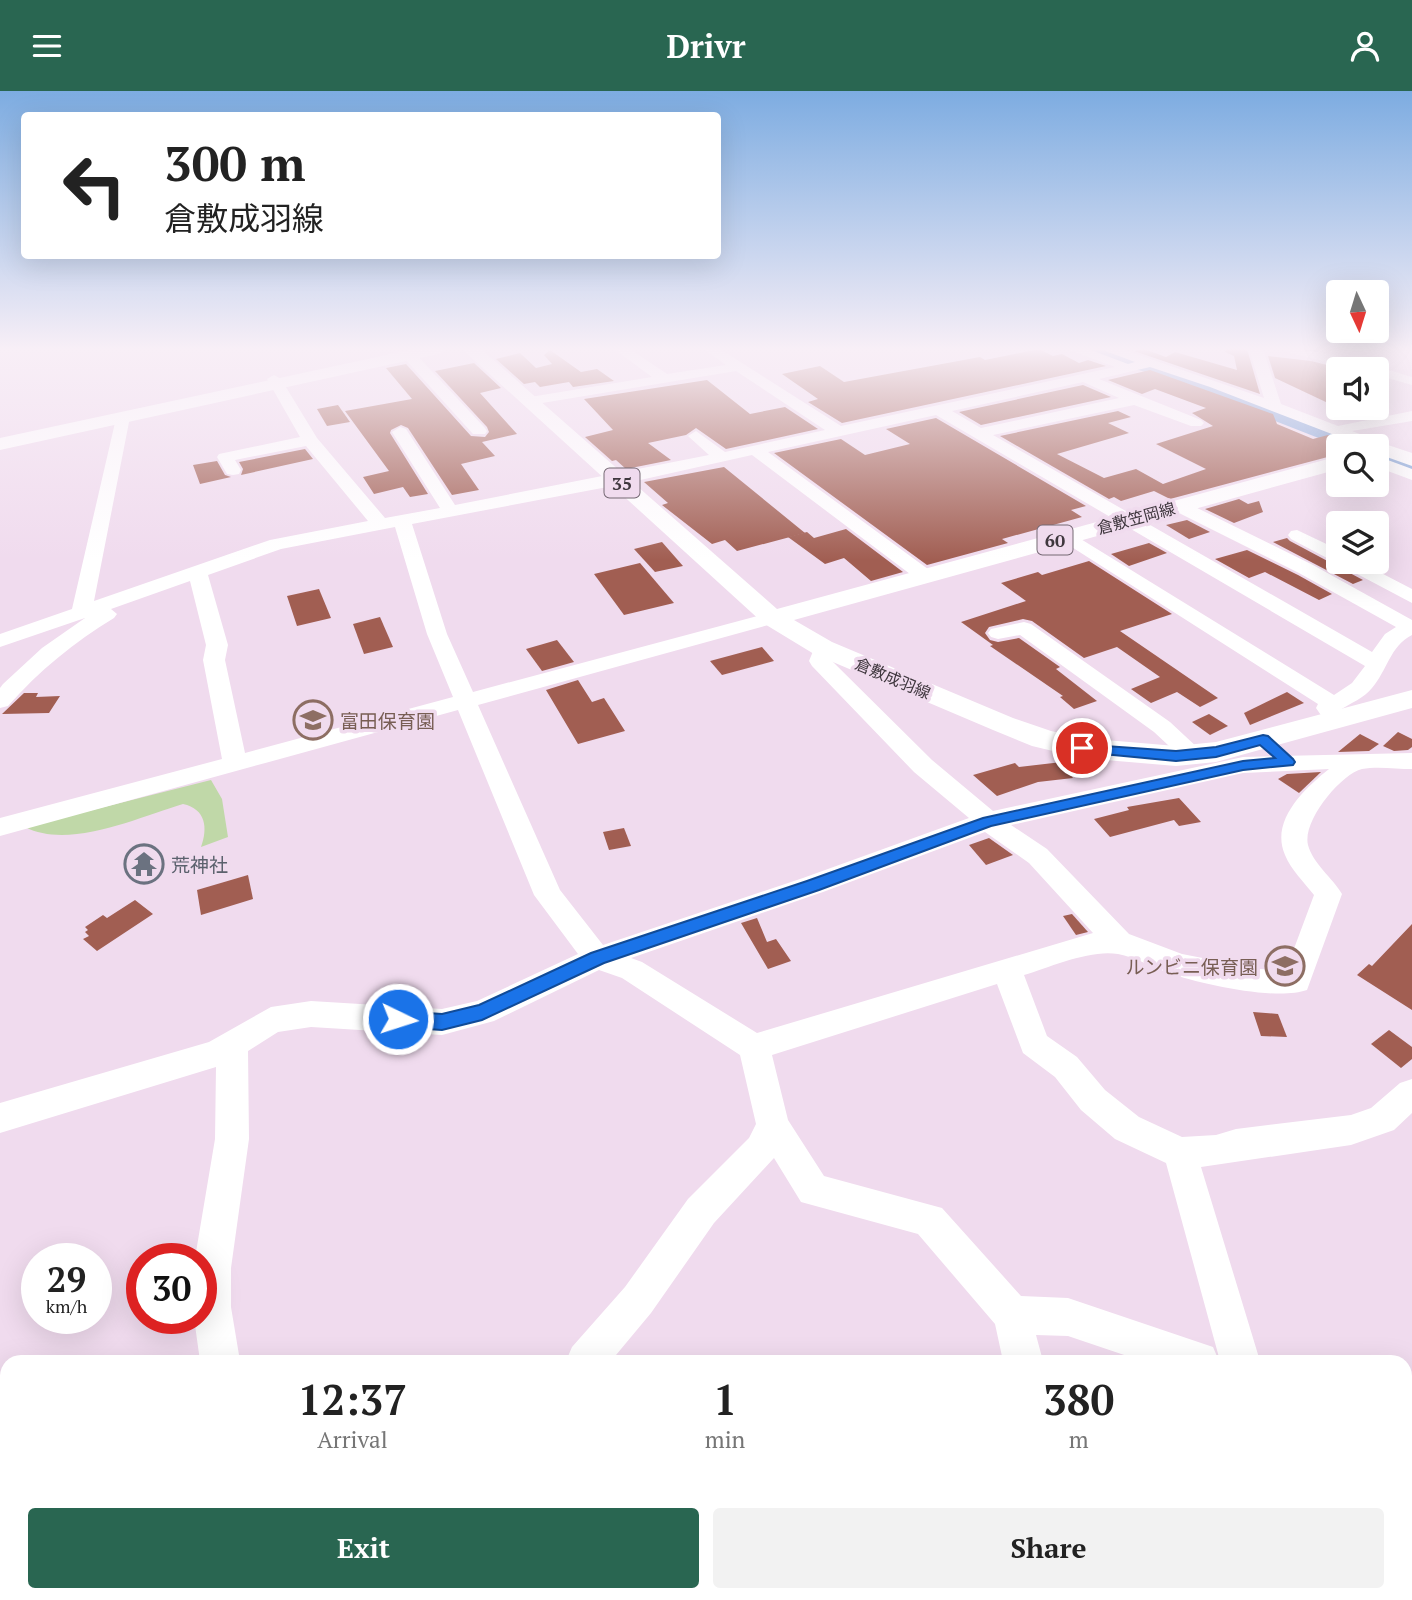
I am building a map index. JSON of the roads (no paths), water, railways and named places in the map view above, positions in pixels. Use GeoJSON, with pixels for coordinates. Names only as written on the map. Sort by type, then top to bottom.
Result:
{"type":"FeatureCollection","features":[{"type":"Feature","properties":{"kind":"main road"},"geometry":{"type":"LineString","coordinates":[[0,437],[86,419]]}},
{"type":"Feature","properties":{"kind":"main road"},"geometry":{"type":"LineString","coordinates":[[0,444],[111,419]]}},
{"type":"Feature","properties":{"kind":"main road","name":"倉敷成羽線"},"geometry":{"type":"LineString","coordinates":[[551,419],[772,618],[823,648],[1043,739],[1082,748],[1139,754],[1216,752],[1263,740],[1335,712],[1412,699]]}},
{"type":"Feature","properties":{"kind":"main road"},"geometry":{"type":"LineString","coordinates":[[1389,454],[1412,460]]}},
{"type":"Feature","properties":{"kind":"main road","name":"倉敷笠岡線"},"geometry":{"type":"LineString","coordinates":[[772,618],[1326,466]]}},
{"type":"Feature","properties":{"kind":"street"},"geometry":{"type":"LineString","coordinates":[[82,611],[122,419]]}},
{"type":"Feature","properties":{"kind":"street"},"geometry":{"type":"LineString","coordinates":[[298,419],[310,440],[380,524]]}},
{"type":"Feature","properties":{"kind":"street"},"geometry":{"type":"LineString","coordinates":[[469,419],[479,431]]}},
{"type":"Feature","properties":{"kind":"street"},"geometry":{"type":"LineString","coordinates":[[818,419],[838,432]]}},
{"type":"Feature","properties":{"kind":"street"},"geometry":{"type":"LineString","coordinates":[[0,641],[277,544],[618,479],[896,419]]}},
{"type":"Feature","properties":{"kind":"street"},"geometry":{"type":"LineString","coordinates":[[955,419],[1376,663]]}},
{"type":"Feature","properties":{"kind":"street"},"geometry":{"type":"LineString","coordinates":[[960,422],[971,419]]}},
{"type":"Feature","properties":{"kind":"street"},"geometry":{"type":"LineString","coordinates":[[979,433],[1038,419]]}},
{"type":"Feature","properties":{"kind":"street"},"geometry":{"type":"LineString","coordinates":[[1187,419],[1196,423]]}},
{"type":"Feature","properties":{"kind":"street"},"geometry":{"type":"LineString","coordinates":[[1287,419],[1329,434]]}},
{"type":"Feature","properties":{"kind":"street"},"geometry":{"type":"LineString","coordinates":[[1303,419],[1332,434]]}},
{"type":"Feature","properties":{"kind":"street"},"geometry":{"type":"LineString","coordinates":[[1345,434],[1355,425],[1395,419]]}},
{"type":"Feature","properties":{"kind":"street"},"geometry":{"type":"LineString","coordinates":[[400,432],[451,512]]}},
{"type":"Feature","properties":{"kind":"street"},"geometry":{"type":"LineString","coordinates":[[696,436],[720,456]]}},
{"type":"Feature","properties":{"kind":"street"},"geometry":{"type":"LineString","coordinates":[[233,470],[225,457],[310,440]]}},
{"type":"Feature","properties":{"kind":"street"},"geometry":{"type":"LineString","coordinates":[[754,449],[925,576]]}},
{"type":"Feature","properties":{"kind":"street"},"geometry":{"type":"LineString","coordinates":[[1389,458],[1412,475]]}},
{"type":"Feature","properties":{"kind":"street"},"geometry":{"type":"LineString","coordinates":[[1179,506],[1306,569],[1412,628]]}},
{"type":"Feature","properties":{"kind":"street"},"geometry":{"type":"LineString","coordinates":[[402,521],[437,634],[548,895],[597,958],[632,970],[754,1047],[774,1125],[813,1190],[929,1220],[1012,1315],[1022,1355]]}},
{"type":"Feature","properties":{"kind":"street"},"geometry":{"type":"LineString","coordinates":[[1297,535],[1326,551]]}},
{"type":"Feature","properties":{"kind":"street"},"geometry":{"type":"LineString","coordinates":[[1065,537],[1335,712],[1364,685],[1387,641],[1399,632],[1412,628]]}},
{"type":"Feature","properties":{"kind":"street"},"geometry":{"type":"LineString","coordinates":[[0,701],[20,678],[86,625],[191,572]]}},
{"type":"Feature","properties":{"kind":"street"},"geometry":{"type":"LineString","coordinates":[[191,572],[218,645],[214,660],[235,763]]}},
{"type":"Feature","properties":{"kind":"street"},"geometry":{"type":"LineString","coordinates":[[1369,574],[1412,597]]}},
{"type":"Feature","properties":{"kind":"street"},"geometry":{"type":"LineString","coordinates":[[0,827],[772,618]]}},
{"type":"Feature","properties":{"kind":"street"},"geometry":{"type":"LineString","coordinates":[[998,633],[1024,628],[1162,727],[1191,754]]}},
{"type":"Feature","properties":{"kind":"street"},"geometry":{"type":"LineString","coordinates":[[823,648],[820,661],[923,767],[988,821],[1038,856],[1119,941],[1179,965],[1259,981],[1296,982],[1328,894],[1299,856],[1292,837],[1299,816],[1329,781],[1356,761]]}},
{"type":"Feature","properties":{"kind":"street"},"geometry":{"type":"LineString","coordinates":[[1263,740],[1288,762]]}},
{"type":"Feature","properties":{"kind":"street"},"geometry":{"type":"LineString","coordinates":[[0,1118],[218,1053],[271,1020],[311,1014],[442,1022],[459,1019],[482,1012],[597,958],[813,885],[988,821],[1230,768],[1288,762],[1412,761]]}},
{"type":"Feature","properties":{"kind":"street"},"geometry":{"type":"LineString","coordinates":[[754,1047],[1084,945],[1119,941]]}},
{"type":"Feature","properties":{"kind":"street"},"geometry":{"type":"LineString","coordinates":[[1007,969],[1034,1044],[1066,1067],[1093,1100],[1127,1128],[1180,1153],[1216,1151],[1236,1145],[1351,1130],[1382,1119],[1412,1093]]}},
{"type":"Feature","properties":{"kind":"street"},"geometry":{"type":"LineString","coordinates":[[219,1355],[212,1307],[212,1268],[232,1139],[232,1046]]}},
{"type":"Feature","properties":{"kind":"street"},"geometry":{"type":"LineString","coordinates":[[591,1355],[638,1300],[701,1211],[761,1149],[774,1125]]}},
{"type":"Feature","properties":{"kind":"street"},"geometry":{"type":"LineString","coordinates":[[1180,1153],[1238,1355]]}},
{"type":"Feature","properties":{"kind":"street"},"geometry":{"type":"LineString","coordinates":[[1012,1315],[1068,1317],[1181,1355]]}},
{"type":"Feature","properties":{"kind":"waterway"},"geometry":{"type":"LineString","coordinates":[[1290,419],[1328,434]]}},
{"type":"Feature","properties":{"kind":"waterway"},"geometry":{"type":"LineString","coordinates":[[1389,459],[1412,469]]}},
{"type":"Feature","properties":{"kind":"place","name":"富田保育園"},"geometry":{"type":"Point","coordinates":[313,720]}},
{"type":"Feature","properties":{"kind":"place","name":"荒神社"},"geometry":{"type":"Point","coordinates":[144,864]}},
{"type":"Feature","properties":{"kind":"place","name":"ルンビニ保育園"},"geometry":{"type":"Point","coordinates":[1285,966]}}]}
